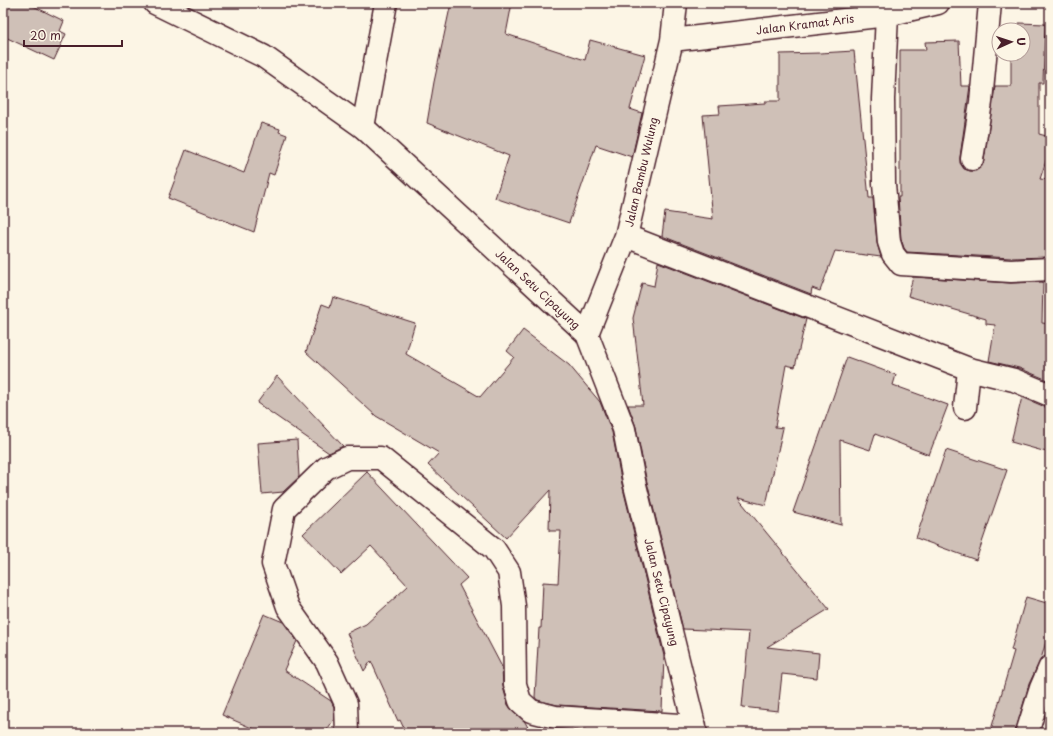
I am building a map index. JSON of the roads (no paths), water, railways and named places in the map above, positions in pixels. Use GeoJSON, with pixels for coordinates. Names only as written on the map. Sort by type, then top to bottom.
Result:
{"type":"FeatureCollection","features":[{"type":"Feature","properties":{"kind":"street","name":"Jalan Setu Cipayung"},"geometry":{"type":"LineString","coordinates":[[155,3],[263,56],[363,127],[587,334],[624,429],[634,481],[696,730]]}},
{"type":"Feature","properties":{"kind":"street"},"geometry":{"type":"LineString","coordinates":[[363,127],[386,3]]}},
{"type":"Feature","properties":{"kind":"street","name":"Jalan Bambu Wulung"},"geometry":{"type":"LineString","coordinates":[[587,334],[626,236],[672,40],[676,3]]}},
{"type":"Feature","properties":{"kind":"street","name":"Jalan Kramat Aris"},"geometry":{"type":"LineString","coordinates":[[672,40],[886,15],[938,3]]}},
{"type":"Feature","properties":{"kind":"street"},"geometry":{"type":"LineString","coordinates":[[972,159],[981,102],[990,3]]}},
{"type":"Feature","properties":{"kind":"street"},"geometry":{"type":"LineString","coordinates":[[886,15],[883,99],[883,165],[889,242],[893,254],[901,264],[1011,271],[1050,269]]}},
{"type":"Feature","properties":{"kind":"street"},"geometry":{"type":"LineString","coordinates":[[626,236],[969,369],[1014,380],[1050,395]]}},
{"type":"Feature","properties":{"kind":"street"},"geometry":{"type":"LineString","coordinates":[[965,408],[969,369]]}},
{"type":"Feature","properties":{"kind":"street"},"geometry":{"type":"LineString","coordinates":[[347,733],[346,704],[327,662],[288,607],[273,564],[284,509],[326,468],[346,458],[381,458],[494,549],[509,572],[514,606],[515,684],[520,701],[530,711],[555,717],[696,730]]}},
{"type":"Feature","properties":{"kind":"street"},"geometry":{"type":"LineString","coordinates":[[1027,733],[1041,688],[1050,667]]}}]}
